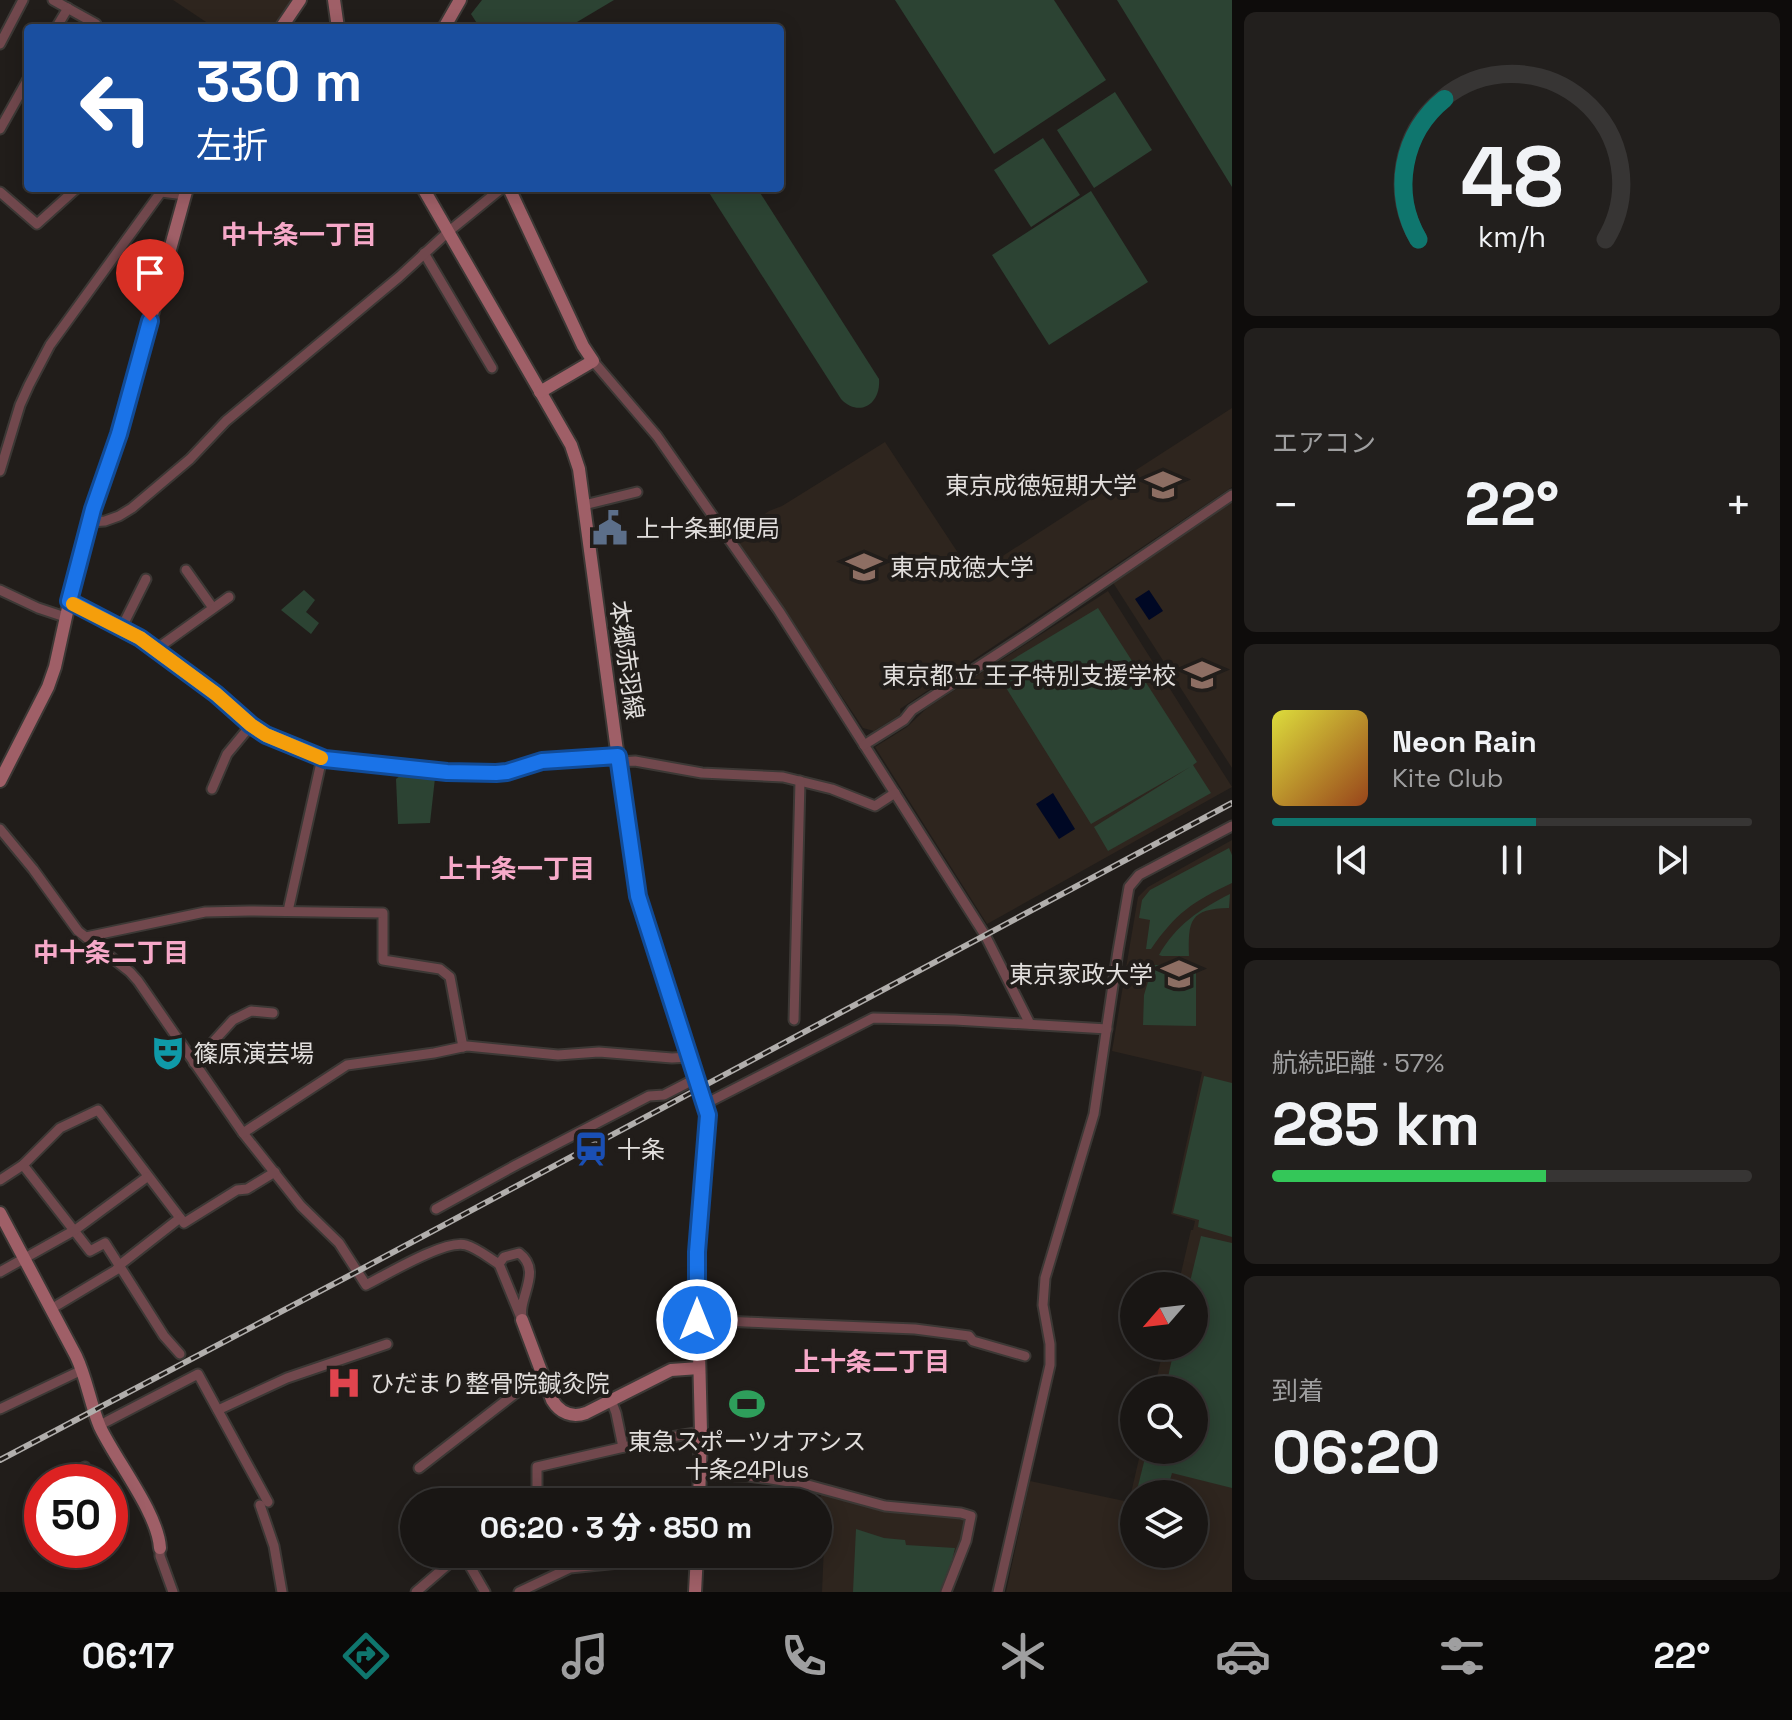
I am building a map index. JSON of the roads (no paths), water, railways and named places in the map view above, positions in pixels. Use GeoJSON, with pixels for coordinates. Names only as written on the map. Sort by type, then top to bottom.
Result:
{"type":"FeatureCollection","features":[{"type":"Feature","properties":{"kind":"main road"},"geometry":{"type":"LineString","coordinates":[[284,24],[300,0]]}},
{"type":"Feature","properties":{"kind":"main road"},"geometry":{"type":"LineString","coordinates":[[334,0],[337,24]]}},
{"type":"Feature","properties":{"kind":"main road"},"geometry":{"type":"LineString","coordinates":[[446,24],[455,2]]}},
{"type":"Feature","properties":{"kind":"main road"},"geometry":{"type":"LineString","coordinates":[[0,781],[48,687],[90,522],[119,434],[186,192]]}},
{"type":"Feature","properties":{"kind":"main road","name":"本郷赤羽線"},"geometry":{"type":"LineString","coordinates":[[425,192],[574,453],[579,469],[638,896],[697,1078],[708,1123],[697,1252],[700,1488]]}},
{"type":"Feature","properties":{"kind":"main road"},"geometry":{"type":"LineString","coordinates":[[511,192],[583,346],[593,361],[540,392]]}},
{"type":"Feature","properties":{"kind":"main road"},"geometry":{"type":"LineString","coordinates":[[0,1213],[82,1370],[100,1425],[160,1537],[160,1548]]}},
{"type":"Feature","properties":{"kind":"main road"},"geometry":{"type":"LineString","coordinates":[[522,1320],[552,1400],[566,1413],[578,1415],[671,1370],[699,1368]]}},
{"type":"Feature","properties":{"kind":"main road"},"geometry":{"type":"LineString","coordinates":[[695,1592],[696,1568]]}},
{"type":"Feature","properties":{"kind":"street"},"geometry":{"type":"LineString","coordinates":[[0,44],[23,0]]}},
{"type":"Feature","properties":{"kind":"street"},"geometry":{"type":"LineString","coordinates":[[53,0],[96,24]]}},
{"type":"Feature","properties":{"kind":"street"},"geometry":{"type":"LineString","coordinates":[[58,24],[68,8]]}},
{"type":"Feature","properties":{"kind":"street"},"geometry":{"type":"LineString","coordinates":[[0,129],[24,86]]}},
{"type":"Feature","properties":{"kind":"street"},"geometry":{"type":"LineString","coordinates":[[0,192],[37,224],[73,192]]}},
{"type":"Feature","properties":{"kind":"street"},"geometry":{"type":"LineString","coordinates":[[0,471],[20,405],[39,364],[157,192]]}},
{"type":"Feature","properties":{"kind":"street"},"geometry":{"type":"LineString","coordinates":[[90,522],[105,521],[132,508],[190,459],[226,421],[497,192]]}},
{"type":"Feature","properties":{"kind":"street"},"geometry":{"type":"LineString","coordinates":[[424,253],[492,368]]}},
{"type":"Feature","properties":{"kind":"street"},"geometry":{"type":"LineString","coordinates":[[593,361],[657,436],[779,611],[989,942],[1030,1024]]}},
{"type":"Feature","properties":{"kind":"street"},"geometry":{"type":"LineString","coordinates":[[584,505],[637,492]]}},
{"type":"Feature","properties":{"kind":"street"},"geometry":{"type":"LineString","coordinates":[[864,745],[1232,495]]}},
{"type":"Feature","properties":{"kind":"street"},"geometry":{"type":"LineString","coordinates":[[186,570],[213,608]]}},
{"type":"Feature","properties":{"kind":"street"},"geometry":{"type":"LineString","coordinates":[[121,629],[146,579]]}},
{"type":"Feature","properties":{"kind":"street"},"geometry":{"type":"LineString","coordinates":[[0,590],[65,617]]}},
{"type":"Feature","properties":{"kind":"street"},"geometry":{"type":"LineString","coordinates":[[155,650],[229,597]]}},
{"type":"Feature","properties":{"kind":"street"},"geometry":{"type":"LineString","coordinates":[[69,601],[140,638],[266,735],[322,758],[447,772],[496,773],[542,761],[619,759],[702,773],[783,777],[832,789],[875,806],[895,793]]}},
{"type":"Feature","properties":{"kind":"street"},"geometry":{"type":"LineString","coordinates":[[212,789],[227,754],[251,725]]}},
{"type":"Feature","properties":{"kind":"street"},"geometry":{"type":"LineString","coordinates":[[288,911],[322,758]]}},
{"type":"Feature","properties":{"kind":"street"},"geometry":{"type":"LineString","coordinates":[[794,1020],[800,781]]}},
{"type":"Feature","properties":{"kind":"street"},"geometry":{"type":"LineString","coordinates":[[998,1592],[1050,1365],[1050,1344],[1043,1305],[1045,1278],[1094,1114],[1129,887],[1139,875],[1232,826]]}},
{"type":"Feature","properties":{"kind":"street"},"geometry":{"type":"LineString","coordinates":[[0,829],[33,869],[71,924],[130,972],[243,1133],[301,1206],[339,1243],[366,1285],[436,1250],[467,1245],[499,1264],[522,1320]]}},
{"type":"Feature","properties":{"kind":"street"},"geometry":{"type":"LineString","coordinates":[[86,937],[205,912],[383,913],[383,960],[440,969],[450,977],[463,1047]]}},
{"type":"Feature","properties":{"kind":"street"},"geometry":{"type":"LineString","coordinates":[[194,1063],[233,1020],[251,1011],[273,1013]]}},
{"type":"Feature","properties":{"kind":"street"},"geometry":{"type":"LineString","coordinates":[[705,1104],[873,1018],[1107,1029]]}},
{"type":"Feature","properties":{"kind":"street"},"geometry":{"type":"LineString","coordinates":[[243,1133],[347,1065],[463,1047],[558,1055],[599,1052],[690,1057]]}},
{"type":"Feature","properties":{"kind":"street"},"geometry":{"type":"LineString","coordinates":[[436,1209],[649,1096],[664,1095],[697,1078]]}},
{"type":"Feature","properties":{"kind":"street"},"geometry":{"type":"LineString","coordinates":[[0,1180],[23,1165],[60,1128],[98,1110],[184,1223],[237,1190],[247,1189],[275,1172]]}},
{"type":"Feature","properties":{"kind":"street"},"geometry":{"type":"LineString","coordinates":[[23,1165],[90,1251],[105,1243],[164,1336],[180,1354]]}},
{"type":"Feature","properties":{"kind":"street"},"geometry":{"type":"LineString","coordinates":[[0,1272],[75,1230],[147,1177]]}},
{"type":"Feature","properties":{"kind":"street"},"geometry":{"type":"LineString","coordinates":[[51,1309],[119,1267],[180,1218]]}},
{"type":"Feature","properties":{"kind":"street"},"geometry":{"type":"LineString","coordinates":[[499,1264],[504,1257],[519,1253],[528,1265],[531,1278],[522,1307],[522,1320]]}},
{"type":"Feature","properties":{"kind":"street"},"geometry":{"type":"LineString","coordinates":[[697,1320],[915,1329],[969,1336],[973,1341],[1025,1356]]}},
{"type":"Feature","properties":{"kind":"street"},"geometry":{"type":"LineString","coordinates":[[218,1410],[287,1378],[387,1344]]}},
{"type":"Feature","properties":{"kind":"street"},"geometry":{"type":"LineString","coordinates":[[0,1409],[82,1370]]}},
{"type":"Feature","properties":{"kind":"street"},"geometry":{"type":"LineString","coordinates":[[100,1425],[198,1374],[264,1504],[282,1592]]}},
{"type":"Feature","properties":{"kind":"street"},"geometry":{"type":"LineString","coordinates":[[419,1468],[530,1382],[543,1377]]}},
{"type":"Feature","properties":{"kind":"street"},"geometry":{"type":"LineString","coordinates":[[611,1400],[623,1447]]}},
{"type":"Feature","properties":{"kind":"street"},"geometry":{"type":"LineString","coordinates":[[537,1488],[537,1467],[701,1432]]}},
{"type":"Feature","properties":{"kind":"street"},"geometry":{"type":"LineString","coordinates":[[700,1475],[748,1476],[808,1485],[885,1506],[971,1516],[966,1541],[946,1592]]}},
{"type":"Feature","properties":{"kind":"street"},"geometry":{"type":"LineString","coordinates":[[160,1548],[173,1592]]}},
{"type":"Feature","properties":{"kind":"street"},"geometry":{"type":"LineString","coordinates":[[416,1592],[444,1568]]}},
{"type":"Feature","properties":{"kind":"street"},"geometry":{"type":"LineString","coordinates":[[470,1568],[485,1592]]}},
{"type":"Feature","properties":{"kind":"street"},"geometry":{"type":"LineString","coordinates":[[519,1592],[570,1568]]}},
{"type":"Feature","properties":{"kind":"water"},"geometry":{"type":"Polygon","coordinates":[[[1149,590],[1163,611],[1149,620],[1135,599],[1149,590]]]}},
{"type":"Feature","properties":{"kind":"water"},"geometry":{"type":"Polygon","coordinates":[[[1053,793],[1075,829],[1059,839],[1036,804],[1053,793]]]}},
{"type":"Feature","properties":{"kind":"railway"},"geometry":{"type":"LineString","coordinates":[[0,1460],[1232,803]]}},
{"type":"Feature","properties":{"kind":"place","name":"東京成徳短期大学"},"geometry":{"type":"Point","coordinates":[1163,485]}},
{"type":"Feature","properties":{"kind":"place","name":"上十条郵便局"},"geometry":{"type":"Point","coordinates":[610,528]}},
{"type":"Feature","properties":{"kind":"place","name":"東京成徳大学"},"geometry":{"type":"Point","coordinates":[864,567]}},
{"type":"Feature","properties":{"kind":"place","name":"東京都立 王子特別支援学校"},"geometry":{"type":"Point","coordinates":[1202,675]}},
{"type":"Feature","properties":{"kind":"place","name":"東京家政大学"},"geometry":{"type":"Point","coordinates":[1179,974]}},
{"type":"Feature","properties":{"kind":"place","name":"篠原演芸場"},"geometry":{"type":"Point","coordinates":[168,1053]}},
{"type":"Feature","properties":{"kind":"place","name":"十条"},"geometry":{"type":"Point","coordinates":[591,1149]}},
{"type":"Feature","properties":{"kind":"place","name":"ひだまり整骨院鍼灸院"},"geometry":{"type":"Point","coordinates":[344,1383]}},
{"type":"Feature","properties":{"kind":"place","name":"東急スポーツオアシス 十条24Plus"},"geometry":{"type":"Point","coordinates":[747,1404]}},
{"type":"Feature","properties":{"kind":"district","name":"中十条一丁目"},"geometry":{"type":"Point","coordinates":[299,235]}},
{"type":"Feature","properties":{"kind":"district","name":"上十条一丁目"},"geometry":{"type":"Point","coordinates":[517,869]}},
{"type":"Feature","properties":{"kind":"district","name":"中十条二丁目"},"geometry":{"type":"Point","coordinates":[111,953]}},
{"type":"Feature","properties":{"kind":"district","name":"上十条二丁目"},"geometry":{"type":"Point","coordinates":[872,1362]}}]}
